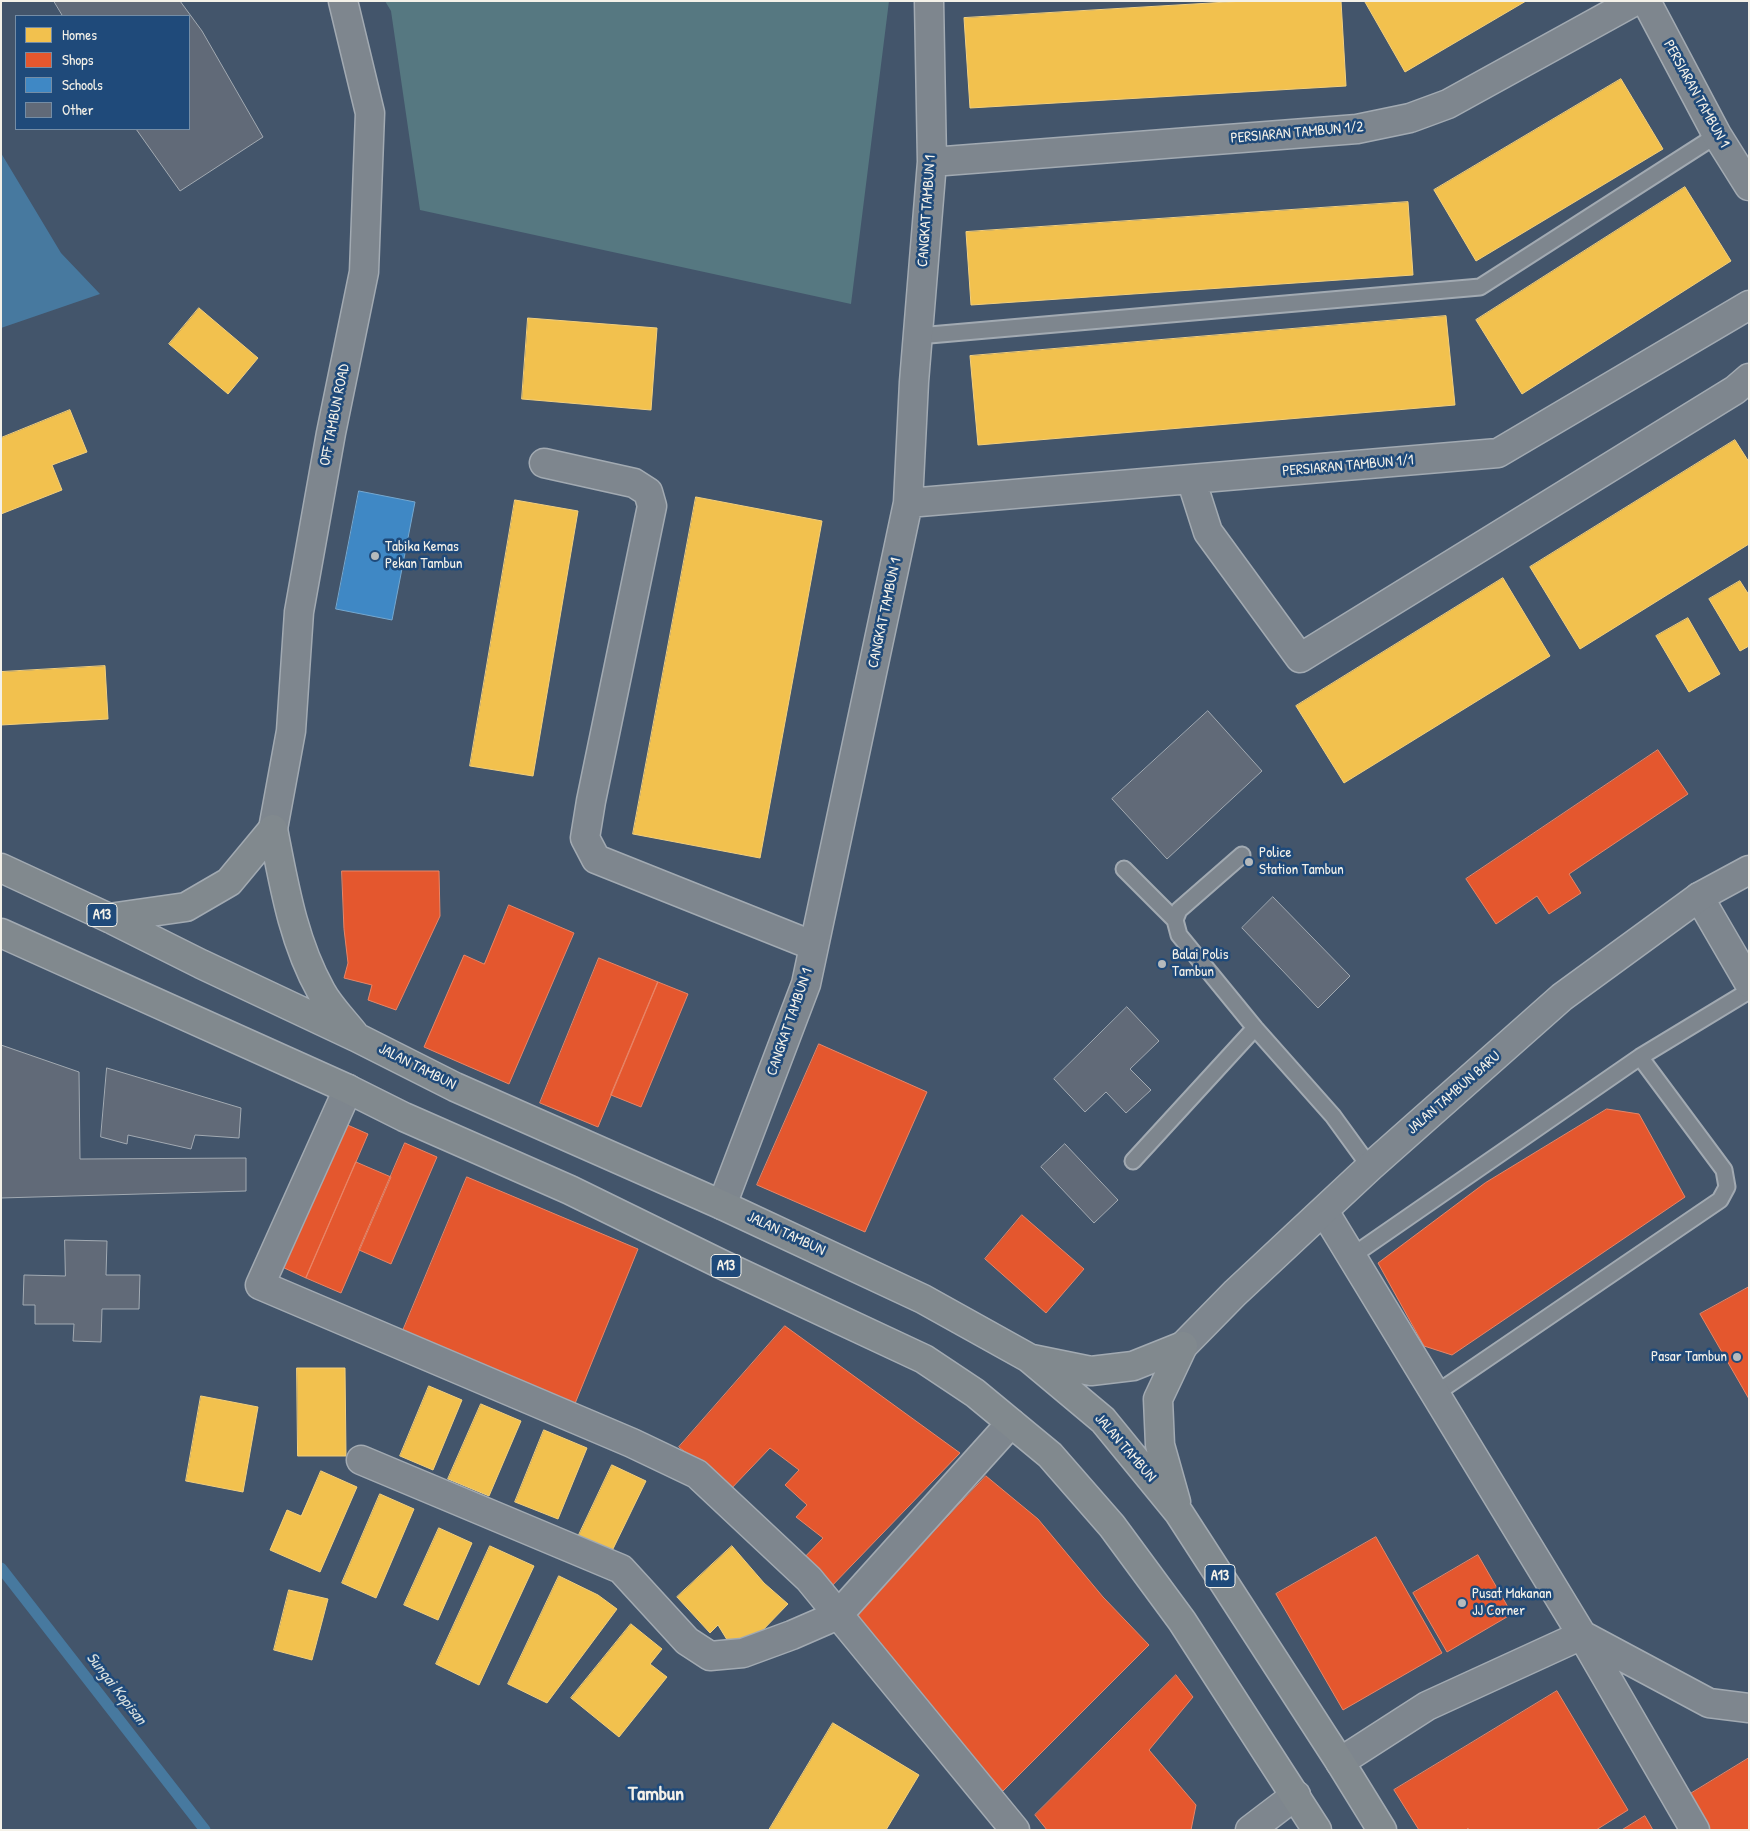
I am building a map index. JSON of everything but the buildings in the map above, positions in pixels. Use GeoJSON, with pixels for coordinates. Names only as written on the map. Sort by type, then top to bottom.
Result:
{"type":"FeatureCollection","features":[{"type":"Feature","properties":{"kind":"main road"},"geometry":{"type":"LineString","coordinates":[[109,918],[186,907],[229,882],[273,829]]}},
{"type":"Feature","properties":{"kind":"main road"},"geometry":{"type":"LineString","coordinates":[[273,829],[287,904],[301,948],[321,992],[356,1037]]}},
{"type":"Feature","properties":{"kind":"main road","name":"JALAN TAMBUN"},"geometry":{"type":"LineString","coordinates":[[1,868],[109,918],[455,1086],[722,1204],[923,1299],[1029,1358],[1103,1420],[1179,1513],[1382,1830]]}},
{"type":"Feature","properties":{"kind":"main road","name":"A13"},"geometry":{"type":"LineString","coordinates":[[1,933],[348,1089],[404,1117],[570,1190],[723,1265],[924,1359],[975,1393],[1050,1455],[1112,1526],[1182,1621],[1317,1830]]}},
{"type":"Feature","properties":{"kind":"main road"},"geometry":{"type":"LineString","coordinates":[[1029,1358],[1091,1371],[1133,1366],[1183,1346]]}},
{"type":"Feature","properties":{"kind":"main road"},"geometry":{"type":"LineString","coordinates":[[1179,1513],[1160,1445],[1158,1399],[1183,1346]]}},
{"type":"Feature","properties":{"kind":"street","name":"OFF TAMBUN ROAD"},"geometry":{"type":"LineString","coordinates":[[273,829],[291,732],[299,612],[331,433],[364,272],[370,113],[343,1]]}},
{"type":"Feature","properties":{"kind":"street","name":"CANGKAT TAMBUN 1"},"geometry":{"type":"LineString","coordinates":[[722,1204],[806,984],[908,503],[918,336],[932,162],[928,1]]}},
{"type":"Feature","properties":{"kind":"street","name":"PERSIARAN TAMBUN 1/2"},"geometry":{"type":"LineString","coordinates":[[932,162],[1358,129],[1410,118],[1448,104],[1634,1]]}},
{"type":"Feature","properties":{"kind":"street","name":"PERSIARAN TAMBUN 1"},"geometry":{"type":"LineString","coordinates":[[1646,1],[1717,135],[1749,186]]}},
{"type":"Feature","properties":{"kind":"street","name":"PERSIARAN TAMBUN 1/1"},"geometry":{"type":"LineString","coordinates":[[908,503],[1498,453],[1749,305]]}},
{"type":"Feature","properties":{"kind":"street"},"geometry":{"type":"LineString","coordinates":[[1191,479],[1208,532],[1300,658],[1726,395],[1749,378]]}},
{"type":"Feature","properties":{"kind":"street"},"geometry":{"type":"LineString","coordinates":[[544,463],[634,483],[648,492],[652,506],[585,838],[596,859],[814,946]]}},
{"type":"Feature","properties":{"kind":"street","name":"JALAN TAMBUN BARU"},"geometry":{"type":"LineString","coordinates":[[1183,1346],[1235,1293],[1370,1166],[1562,997],[1699,897],[1749,870]]}},
{"type":"Feature","properties":{"kind":"street"},"geometry":{"type":"LineString","coordinates":[[1699,897],[1749,982]]}},
{"type":"Feature","properties":{"kind":"street"},"geometry":{"type":"LineString","coordinates":[[348,1089],[260,1285],[632,1443],[697,1474],[809,1579],[1015,1830]]}},
{"type":"Feature","properties":{"kind":"street"},"geometry":{"type":"LineString","coordinates":[[1324,1211],[1582,1635],[1695,1830]]}},
{"type":"Feature","properties":{"kind":"street"},"geometry":{"type":"LineString","coordinates":[[361,1460],[621,1569],[687,1640],[710,1656],[743,1653],[792,1636],[838,1615],[1011,1423]]}},
{"type":"Feature","properties":{"kind":"street"},"geometry":{"type":"LineString","coordinates":[[1582,1635],[1709,1703],[1749,1708]]}},
{"type":"Feature","properties":{"kind":"street"},"geometry":{"type":"LineString","coordinates":[[1340,1762],[1428,1706],[1582,1635]]}},
{"type":"Feature","properties":{"kind":"street"},"geometry":{"type":"LineString","coordinates":[[1250,1830],[1296,1795]]}},
{"type":"Feature","properties":{"kind":"lane"},"geometry":{"type":"LineString","coordinates":[[918,336],[1480,286],[1717,135]]}},
{"type":"Feature","properties":{"kind":"lane"},"geometry":{"type":"LineString","coordinates":[[1174,920],[1179,910],[1242,855]]}},
{"type":"Feature","properties":{"kind":"lane"},"geometry":{"type":"LineString","coordinates":[[1124,869],[1174,920],[1178,935],[1333,1116],[1370,1166]]}},
{"type":"Feature","properties":{"kind":"lane"},"geometry":{"type":"LineString","coordinates":[[1352,1256],[1640,1057],[1749,991]]}},
{"type":"Feature","properties":{"kind":"lane"},"geometry":{"type":"LineString","coordinates":[[1132,1161],[1256,1028]]}},
{"type":"Feature","properties":{"kind":"lane"},"geometry":{"type":"LineString","coordinates":[[1435,1394],[1720,1200],[1727,1187],[1724,1170],[1640,1057]]}},
{"type":"Feature","properties":{"kind":"green space"},"geometry":{"type":"Polygon","coordinates":[[[385,1],[889,1],[851,304],[420,210],[391,11],[385,1]]]}},
{"type":"Feature","properties":{"kind":"water"},"geometry":{"type":"Polygon","coordinates":[[[1,153],[61,253],[100,294],[1,328],[1,153]]]}},
{"type":"Feature","properties":{"kind":"waterway","name":"Sungai Kopisan"},"geometry":{"type":"LineString","coordinates":[[1,1568],[205,1830]]}},
{"type":"Feature","properties":{"kind":"place","name":"Tabika Kemas Pekan Tambun"},"geometry":{"type":"Point","coordinates":[375,556]}},
{"type":"Feature","properties":{"kind":"place","name":"Police Station Tambun"},"geometry":{"type":"Point","coordinates":[1249,862]}},
{"type":"Feature","properties":{"kind":"place","name":"Balai Polis Tambun"},"geometry":{"type":"Point","coordinates":[1162,964]}},
{"type":"Feature","properties":{"kind":"place","name":"Pasar Tambun"},"geometry":{"type":"Point","coordinates":[1737,1357]}},
{"type":"Feature","properties":{"kind":"place","name":"Pusat Makanan JJ Corner"},"geometry":{"type":"Point","coordinates":[1462,1603]}},
{"type":"Feature","properties":{"kind":"district","name":"Tambun"},"geometry":{"type":"Point","coordinates":[656,1795]}}]}
